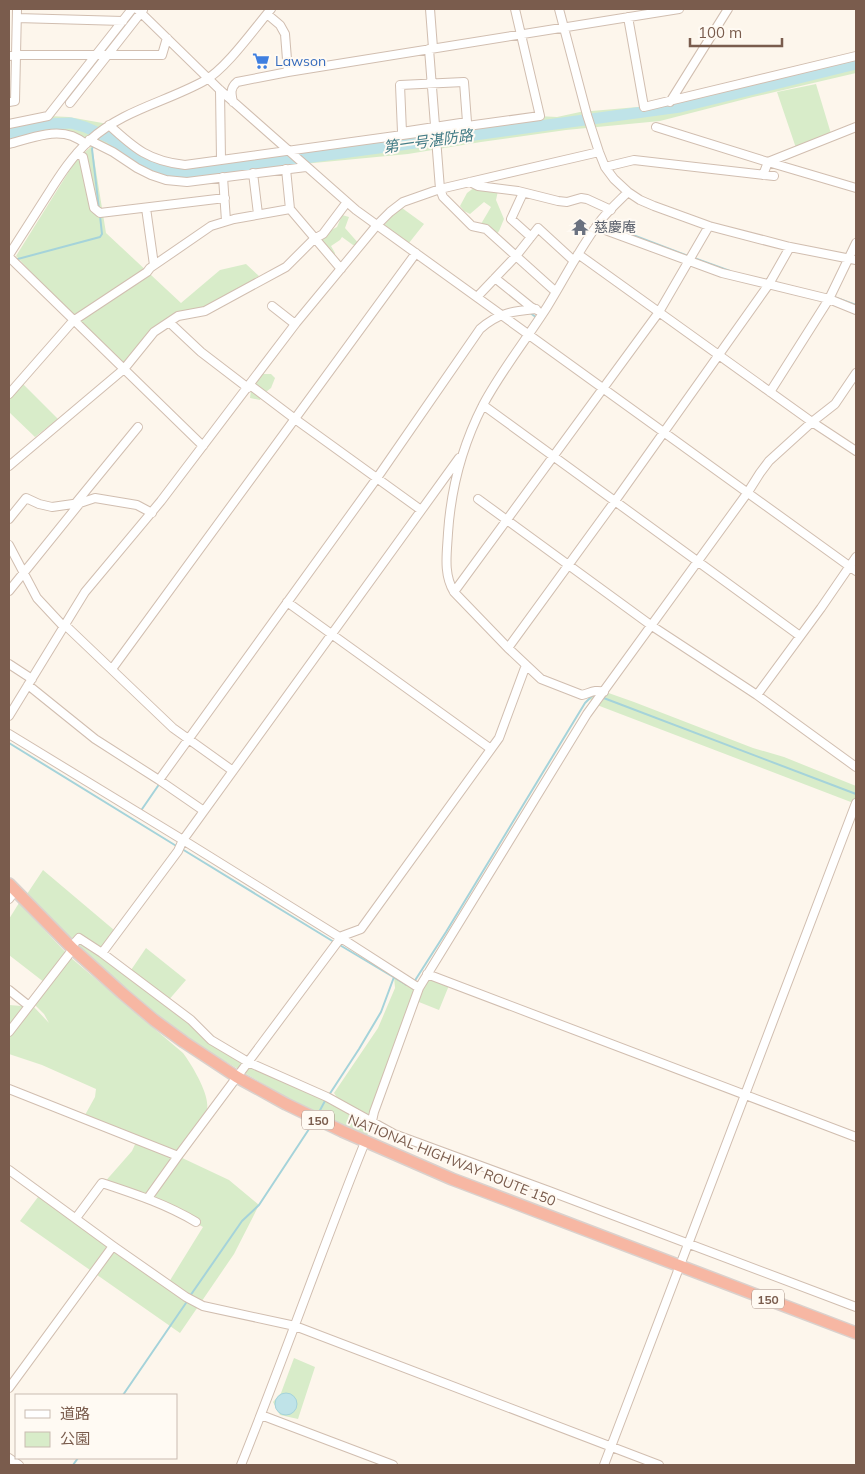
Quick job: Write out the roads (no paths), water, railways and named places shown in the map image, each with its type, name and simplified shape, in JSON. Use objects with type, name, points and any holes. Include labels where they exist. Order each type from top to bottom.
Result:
[{"type":"highway","name":"NATIONAL HIGHWAY ROUTE 150","points":[[11,891],[154,1020],[237,1077],[320,1122],[452,1179],[856,1333]]},
{"type":"street","points":[[9,102],[15,100],[13,55],[17,9]]},
{"type":"street","points":[[9,124],[48,116],[132,9]]},
{"type":"street","points":[[430,9],[434,131],[440,189],[443,197],[472,226],[486,229],[556,292]]},
{"type":"street","points":[[108,126],[129,143],[159,160],[185,165],[540,116],[516,9]]},
{"type":"street","points":[[559,9],[590,126],[605,167],[614,179],[628,192],[647,203],[709,226],[790,247],[853,259]]},
{"type":"street","points":[[233,102],[231,91],[237,82],[431,48],[679,9]]},
{"type":"street","points":[[670,102],[728,9]]},
{"type":"street","points":[[70,102],[141,10],[220,90],[347,202],[853,569]]},
{"type":"street","points":[[203,446],[73,321],[9,256],[62,172],[88,142],[108,126],[138,109],[208,78],[231,57],[269,11],[285,34],[288,72]]},
{"type":"street","points":[[628,16],[644,107],[856,56]]},
{"type":"street","points":[[16,18],[123,21]]},
{"type":"street","points":[[13,55],[162,55],[167,38]]},
{"type":"street","points":[[464,82],[467,122],[434,131],[402,132],[400,85],[431,83],[464,82]]},
{"type":"street","points":[[220,90],[221,160]]},
{"type":"street","points":[[656,127],[856,188]]},
{"type":"street","points":[[763,175],[768,162],[856,127]]},
{"type":"street","points":[[9,144],[43,136],[61,134],[73,136],[113,152],[151,175],[166,180],[186,182],[304,166]]},
{"type":"street","points":[[9,716],[85,592],[152,513],[295,324],[377,225],[390,212],[403,202],[440,189],[600,152]]},
{"type":"street","points":[[78,153],[83,157],[94,208],[100,213],[225,198]]},
{"type":"street","points":[[605,167],[634,160],[774,176]]},
{"type":"street","points":[[286,169],[290,209],[341,269]]},
{"type":"street","points":[[253,173],[258,214]]},
{"type":"street","points":[[223,177],[226,221]]},
{"type":"street","points":[[470,182],[478,186],[567,202],[580,198],[587,199],[610,210]]},
{"type":"street","points":[[604,692],[593,690],[582,695],[542,679],[508,648],[454,592],[449,584],[447,547],[450,510],[460,460],[483,405],[529,334],[539,312],[556,292],[576,258],[610,210],[628,192]]},
{"type":"street","points":[[523,193],[511,220],[531,237]]},
{"type":"street","points":[[9,466],[124,369],[154,332],[178,316],[205,311],[286,267],[314,238],[323,234],[347,202]]},
{"type":"street","points":[[146,208],[154,265]]},
{"type":"street","points":[[9,394],[73,321],[147,272],[154,265],[211,226],[258,214],[290,209]]},
{"type":"street","points":[[454,592],[658,312],[709,226]]},
{"type":"street","points":[[477,297],[516,256],[538,228],[576,258],[658,312],[812,422],[856,451]]},
{"type":"street","points":[[598,228],[690,258],[722,273],[769,283],[829,300],[856,310]]},
{"type":"street","points":[[770,392],[853,259],[856,243]]},
{"type":"street","points":[[508,648],[719,355],[769,283],[790,247]]},
{"type":"street","points":[[112,669],[416,253]]},
{"type":"street","points":[[495,278],[539,312]]},
{"type":"street","points":[[272,306],[295,324]]},
{"type":"street","points":[[159,780],[377,478],[480,329],[490,320],[502,315],[513,312],[539,312]]},
{"type":"street","points":[[169,322],[201,352],[421,510]]},
{"type":"street","points":[[372,1121],[414,984],[427,974],[583,721],[769,461],[838,401],[856,373]]},
{"type":"street","points":[[483,405],[800,636]]},
{"type":"street","points":[[9,591],[138,427]]},
{"type":"street","points":[[102,953],[178,851],[183,840],[204,810],[463,452]]},
{"type":"street","points":[[9,520],[26,498],[52,507],[77,504],[95,498],[137,505],[152,513]]},
{"type":"street","points":[[478,499],[652,626],[757,695],[856,767]]},
{"type":"street","points":[[9,545],[37,598],[173,728],[233,771]]},
{"type":"street","points":[[757,695],[800,636],[853,569],[856,557]]},
{"type":"street","points":[[287,602],[491,749]]},
{"type":"street","points":[[9,664],[95,739],[204,810]]},
{"type":"street","points":[[148,1198],[342,936],[361,929],[499,738],[526,664]]},
{"type":"street","points":[[9,734],[183,840],[339,942],[414,984]]},
{"type":"street","points":[[604,1465],[856,803]]},
{"type":"street","points":[[9,1032],[79,938],[191,1020],[211,1040],[248,1062],[320,1094],[394,1134],[856,1307]]},
{"type":"street","points":[[427,974],[856,1137]]},
{"type":"street","points":[[9,990],[29,1006]]},
{"type":"street","points":[[9,1089],[178,1156]]},
{"type":"street","points":[[241,1465],[295,1326],[329,1231],[365,1142]]},
{"type":"street","points":[[9,1170],[113,1246],[186,1297],[203,1306],[295,1326],[659,1465]]},
{"type":"street","points":[[76,1218],[102,1183],[148,1198],[196,1222]]},
{"type":"street","points":[[9,1388],[113,1246]]},
{"type":"street","points":[[261,1415],[393,1465]]},
{"type":"street","points":[[9,1458],[19,1465]]},
{"type":"water","points":[[286,1393],[296,1400],[297,1404],[290,1414],[286,1415],[276,1408],[275,1404],[282,1394]]},
{"type":"waterway","points":[[104,52],[137,11]]},
{"type":"waterway","points":[[85,75],[99,57]]},
{"type":"waterway","name":"第一号湛防路","points":[[9,134],[45,124],[71,123],[110,138],[142,161],[166,172],[195,173],[680,107],[856,64]]},
{"type":"waterway","name":"第一号湛防路","points":[[45,124],[49,119]]},
{"type":"waterway","points":[[94,144],[92,149],[99,209]]},
{"type":"waterway","points":[[14,260],[100,237],[102,234],[100,216]]},
{"type":"waterway","points":[[601,227],[604,224],[688,256]]},
{"type":"waterway","points":[[694,258],[730,271]]},
{"type":"waterway","points":[[834,297],[856,305]]},
{"type":"waterway","points":[[529,312],[537,318]]},
{"type":"waterway","points":[[414,982],[585,703],[592,696],[597,696]]},
{"type":"waterway","points":[[601,697],[856,794]]},
{"type":"waterway","points":[[9,743],[178,847]]},
{"type":"waterway","points":[[140,812],[160,783]]},
{"type":"waterway","points":[[182,849],[334,942]]},
{"type":"waterway","points":[[338,944],[407,985]]},
{"type":"waterway","points":[[329,1095],[381,1012],[394,977]]},
{"type":"waterway","points":[[318,1114],[326,1099]]},
{"type":"waterway","points":[[190,1296],[242,1221],[259,1205],[313,1123]]},
{"type":"waterway","points":[[124,1394],[188,1300]]},
{"type":"waterway","points":[[73,1465],[77,1459]]},
{"type":"place","name":"Lawson","points":[[261,61]]},
{"type":"place","name":"慈慶庵","points":[[580,227]]}]
